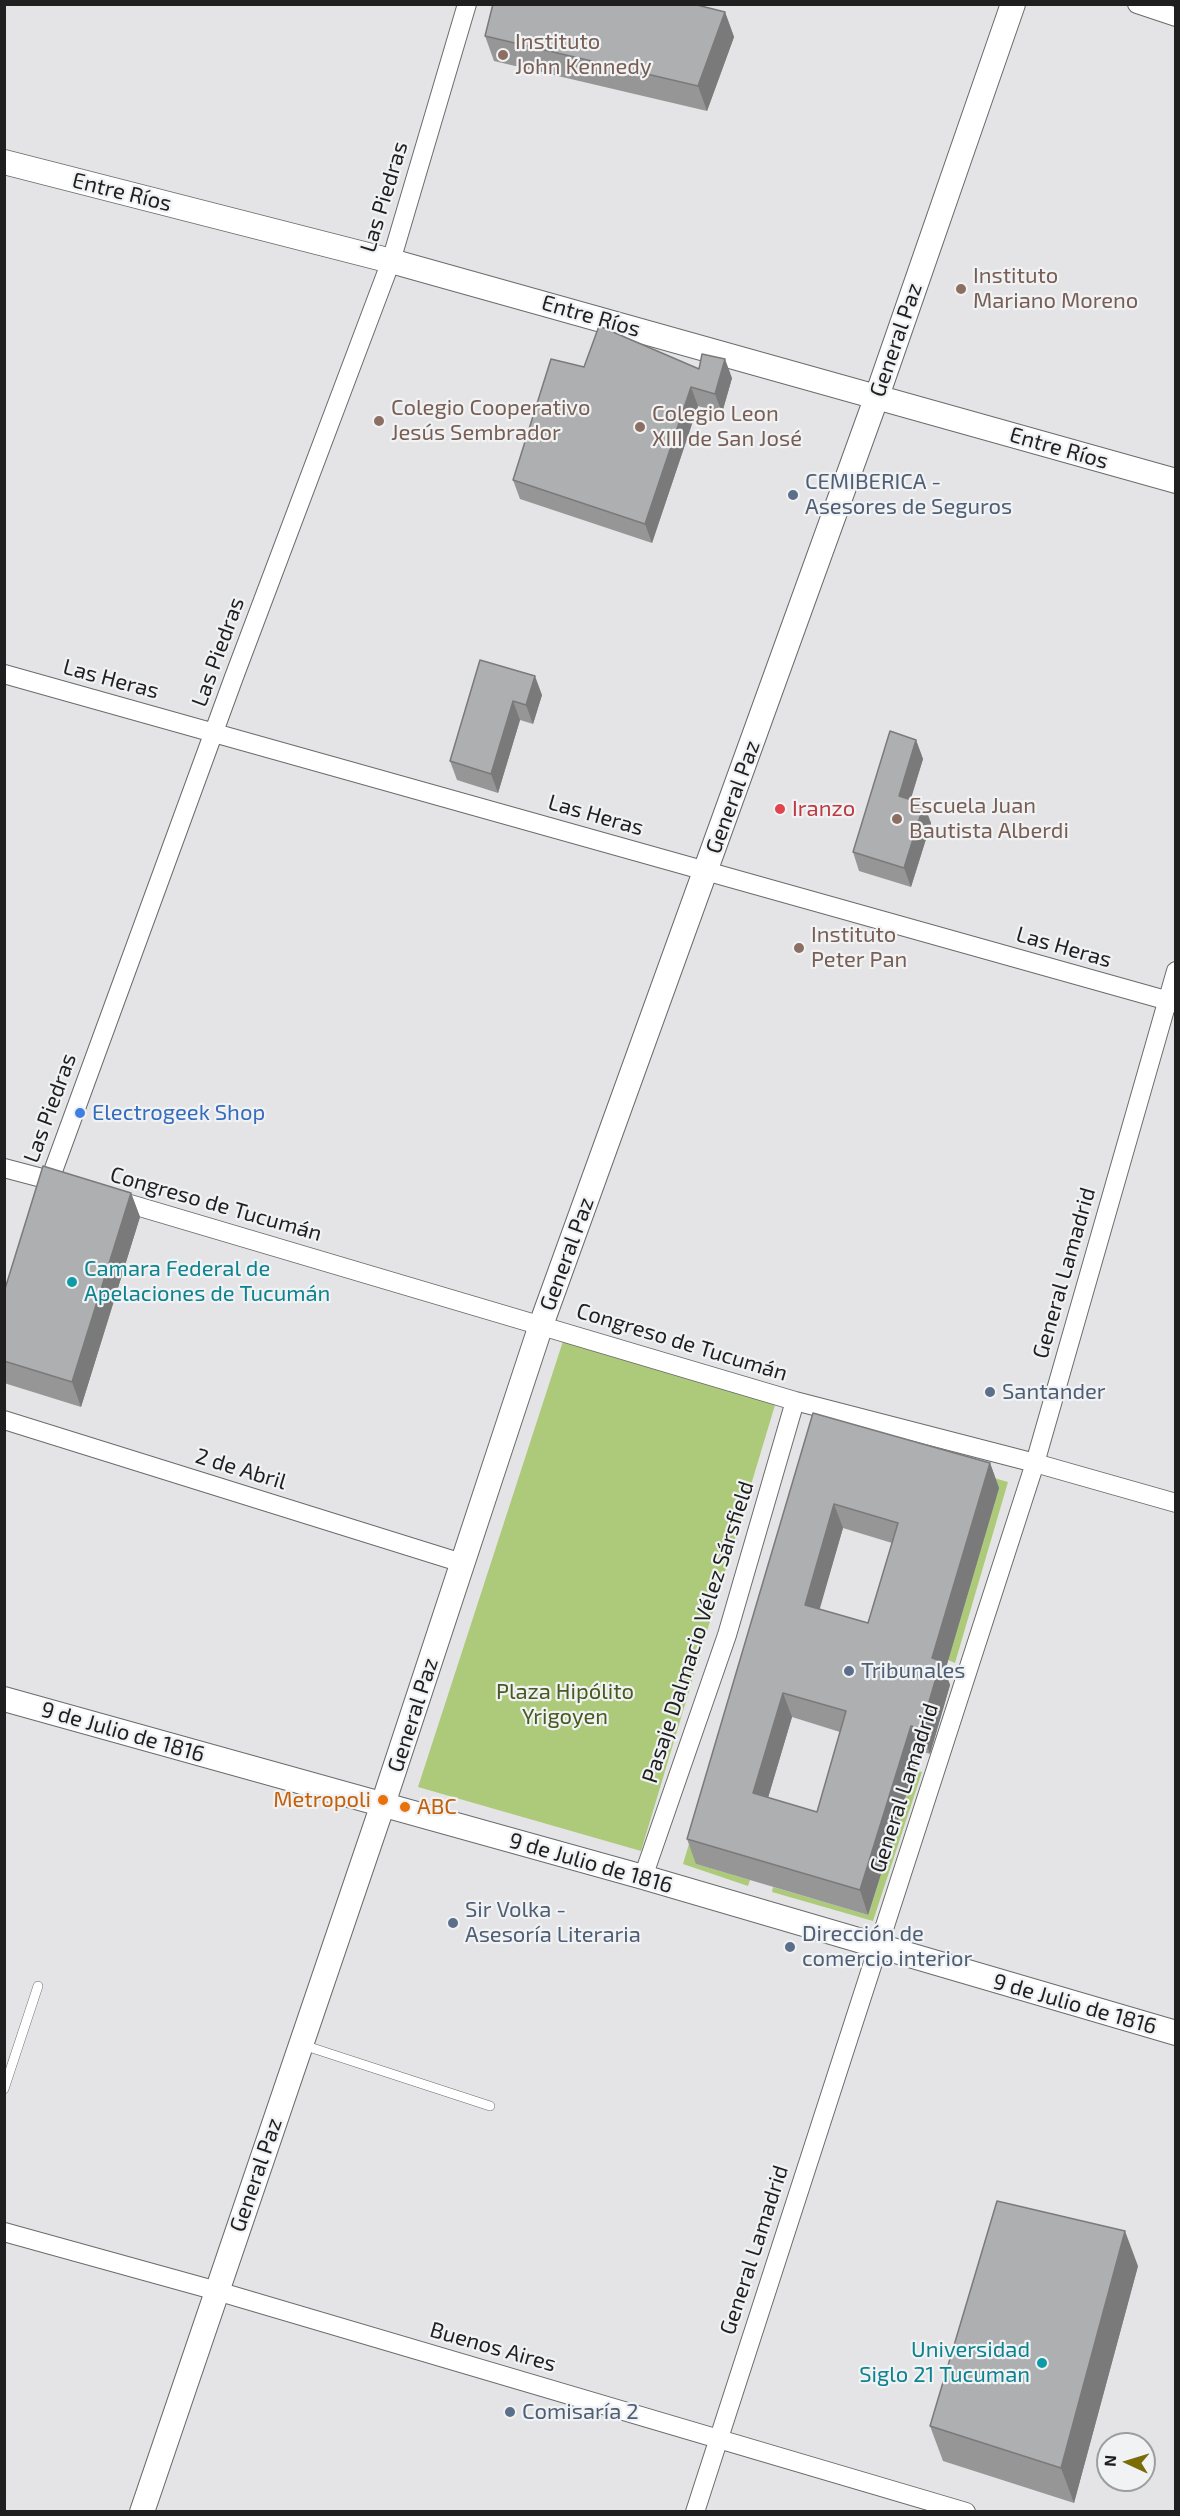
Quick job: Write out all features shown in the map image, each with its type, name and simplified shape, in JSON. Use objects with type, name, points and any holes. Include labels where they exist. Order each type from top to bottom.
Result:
[{"type":"street","name":"Las Piedras","points":[[38,1213],[214,732],[391,261],[467,4]]},
{"type":"street","name":"General Paz","points":[[142,2511],[383,1804],[541,1325],[877,396],[1013,4]]},
{"type":"street","points":[[1137,4],[1176,17]]},
{"type":"street","name":"Entre Ríos","points":[[4,162],[391,261],[1176,481]]},
{"type":"street","name":"Las Heras","points":[[4,674],[1171,1001]]},
{"type":"street","name":"General Lamadrid","points":[[695,2511],[1035,1463],[1171,1001],[1176,971]]},
{"type":"street","points":[[4,1168],[73,1186]]},
{"type":"street","name":"Congreso de Tucumán","points":[[96,1193],[795,1401],[1035,1463],[1176,1503]]},
{"type":"street","name":"Pasaje Dalmacio Vélez Sársfield","points":[[643,1877],[727,1635],[795,1401]]},
{"type":"street","name":"2 de Abril","points":[[4,1420],[462,1563]]},
{"type":"street","name":"9 de Julio de 1816","points":[[4,1699],[643,1877],[1176,2033]]},
{"type":"street","name":"Buenos Aires","points":[[4,2232],[217,2290],[966,2511]]},
{"type":"lane","points":[[4,2089],[38,1986]]},
{"type":"lane","points":[[301,2044],[490,2106]]},
{"type":"green space","name":"Plaza Hipólito Yrigoyen","points":[[565,1335],[775,1405],[641,1851],[418,1787]]},
{"type":"green space","points":[[886,1447],[1008,1482],[955,1663],[948,1660]]},
{"type":"green space","points":[[735,1690],[696,1864],[750,1880],[748,1886],[683,1864]]},
{"type":"green space","points":[[914,1770],[922,1772],[873,1921],[772,1892],[773,1887],[868,1915]]},
{"type":"building","points":[[493,4],[693,4],[725,12],[698,86],[485,36]]},
{"type":"building","points":[[599,326],[699,369],[702,354],[725,359],[715,394],[691,387],[645,524],[513,480],[551,359],[584,367]]},
{"type":"building","points":[[480,660],[535,676],[526,705],[513,701],[491,774],[450,761]]},
{"type":"building","name":"Escuela Juan Bautista Alberdi","points":[[890,731],[916,740],[899,796],[924,804],[904,868],[853,852]]},
{"type":"building","name":"Camara Federal de Apelaciones de Tucumán","points":[[43,1166],[131,1193],[72,1382],[4,1361],[4,1292]]},
{"type":"building","name":"Tribunales","points":[[813,1413],[990,1463],[932,1658],[941,1661],[921,1729],[911,1726],[860,1890],[687,1839]],"holes":[[[834,1504],[898,1523],[868,1623],[805,1605]],[[783,1693],[846,1711],[817,1812],[753,1793]]]},
{"type":"building","name":"Universidad Siglo 21 Tucuman","points":[[997,2201],[1125,2231],[1061,2468],[930,2426]]},
{"type":"place","name":"Instituto John Kennedy","points":[[503,55]]},
{"type":"place","name":"Instituto Mariano Moreno","points":[[961,289]]},
{"type":"place","name":"Colegio Cooperativo Jesús Sembrador","points":[[379,421]]},
{"type":"place","name":"Colegio Leon XIII de San José","points":[[640,427]]},
{"type":"place","name":"CEMIBERICA - Asesores de Seguros","points":[[793,495]]},
{"type":"place","name":"Iranzo","points":[[780,809]]},
{"type":"place","name":"Escuela Juan Bautista Alberdi","points":[[897,819]]},
{"type":"place","name":"Instituto Peter Pan","points":[[799,948]]},
{"type":"place","name":"Electrogeek Shop","points":[[80,1113]]},
{"type":"place","name":"Camara Federal de Apelaciones de Tucumán","points":[[72,1282]]},
{"type":"place","name":"Santander","points":[[990,1392]]},
{"type":"place","name":"Tribunales","points":[[849,1671]]},
{"type":"place","name":"Metropoli","points":[[383,1800]]},
{"type":"place","name":"ABC","points":[[405,1807]]},
{"type":"place","name":"Sir Volka - Asesoría Literaria","points":[[453,1923]]},
{"type":"place","name":"Dirección de comercio interior","points":[[790,1947]]},
{"type":"place","name":"Universidad Siglo 21 Tucuman","points":[[1042,2363]]},
{"type":"place","name":"Comisaría 2","points":[[510,2412]]}]
